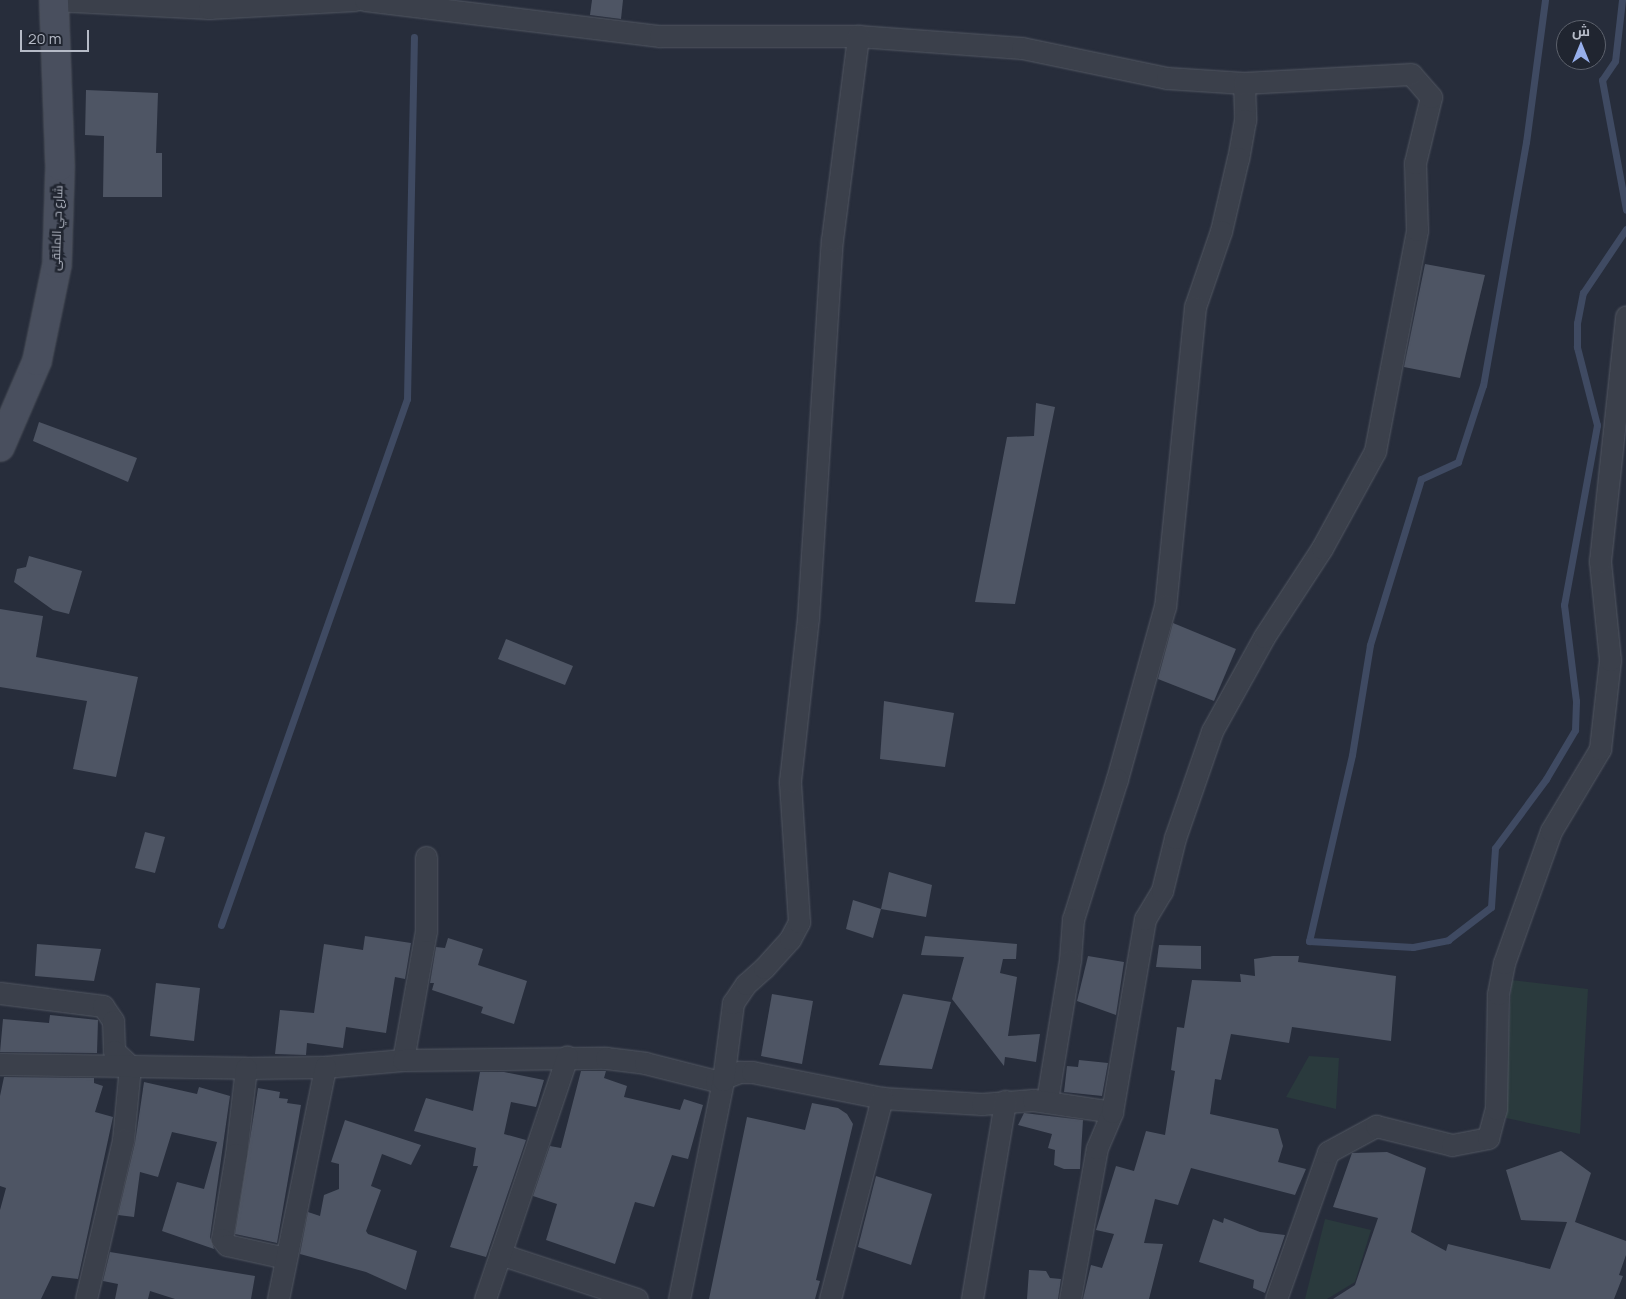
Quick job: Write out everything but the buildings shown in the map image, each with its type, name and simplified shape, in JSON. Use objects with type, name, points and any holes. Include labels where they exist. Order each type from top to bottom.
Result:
[{"type":"street","points":[[54,0],[209,8],[355,0]]},
{"type":"street","name":"شارع حي الملتقى","points":[[0,447],[37,361],[57,264],[60,166],[54,0]]},
{"type":"street","points":[[365,0],[660,36],[858,36],[1022,48],[1167,78],[1244,83],[1411,74],[1430,97],[1415,162],[1416,230],[1376,451],[1289,603],[1264,637],[1212,731],[1175,838],[1162,890],[1145,919],[1112,1112],[1097,1148],[1070,1299]]},
{"type":"street","points":[[679,1299],[723,1080],[733,1003],[746,984],[764,968],[790,938],[799,922],[790,781],[808,618],[832,240],[858,36]]},
{"type":"street","points":[[1047,1101],[1070,960],[1073,919],[1117,779],[1165,606],[1195,306],[1221,231],[1238,158],[1245,120],[1244,83]]},
{"type":"street","points":[[1276,1299],[1328,1152],[1376,1126],[1452,1144],[1488,1138],[1496,1109],[1498,994],[1504,963],[1551,831],[1600,749],[1610,660],[1600,561],[1626,316]]},
{"type":"street","points":[[402,1060],[426,931],[426,856]]},
{"type":"street","points":[[0,993],[103,1006],[113,1020],[114,1051],[130,1066]]},
{"type":"street","points":[[0,1064],[246,1068],[325,1067],[402,1060],[567,1057],[645,1063],[723,1080],[740,1072],[752,1072],[882,1098],[982,1104],[1005,1101],[1047,1101],[1112,1112]]},
{"type":"street","points":[[485,1299],[567,1057]]},
{"type":"street","points":[[86,1299],[123,1140],[130,1066]]},
{"type":"street","points":[[278,1299],[325,1067]]},
{"type":"street","points":[[246,1068],[234,1172],[222,1239],[227,1245],[286,1258]]},
{"type":"street","points":[[830,1299],[882,1098]]},
{"type":"street","points":[[972,1299],[1005,1101]]},
{"type":"street","points":[[500,1254],[637,1299]]},
{"type":"shaded area","points":[[1511,980],[1588,989],[1580,1134],[1506,1118]]},
{"type":"shaded area","points":[[1309,1056],[1339,1058],[1336,1109],[1286,1097]]},
{"type":"shaded area","points":[[1325,1219],[1371,1230],[1355,1282],[1327,1299],[1305,1299]]},
{"type":"waterway","points":[[1545,0],[1526,142],[1483,385],[1458,462],[1421,479],[1370,645],[1352,755],[1309,941],[1413,947],[1448,940],[1491,907],[1495,848],[1546,779],[1575,730],[1576,701],[1564,605],[1597,425],[1577,347],[1577,323],[1583,293],[1626,229]]},
{"type":"waterway","points":[[1622,0],[1615,61],[1602,80],[1626,210]]},
{"type":"waterway","points":[[221,925],[407,399],[414,37]]}]
